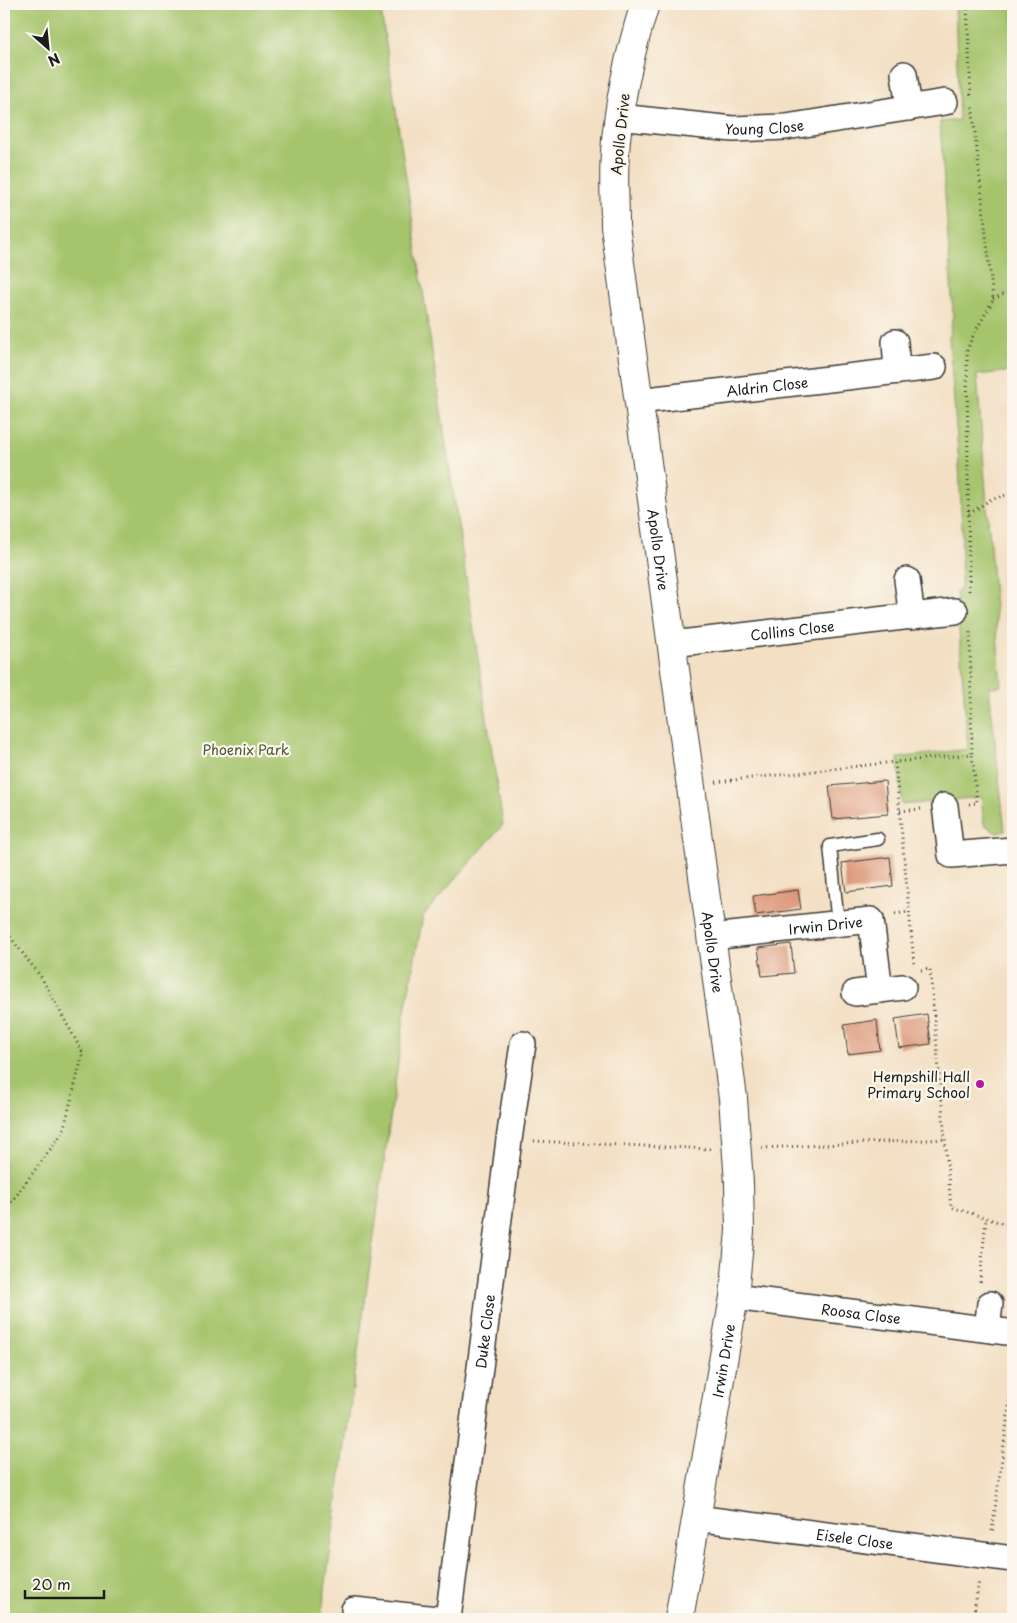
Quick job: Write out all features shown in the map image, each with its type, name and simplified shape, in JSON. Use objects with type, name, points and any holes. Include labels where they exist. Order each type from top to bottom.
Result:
[{"type":"street","name":"Apollo Drive","points":[[645,4],[634,40],[619,117],[615,154],[615,226],[734,1098]]},
{"type":"street","points":[[904,74],[909,108]]},
{"type":"street","name":"Young Close","points":[[619,117],[733,129],[786,127],[945,102]]},
{"type":"street","points":[[895,342],[897,371]]},
{"type":"street","name":"Aldrin Close","points":[[638,401],[934,367]]},
{"type":"street","points":[[907,580],[912,617]]},
{"type":"street","name":"Collins Close","points":[[672,644],[912,617],[965,613]]},
{"type":"street","points":[[946,806],[951,855],[1013,850]]},
{"type":"street","name":"Irwin Drive","points":[[711,938],[871,920],[891,988],[855,993]]},
{"type":"street","name":"Duke Close","points":[[448,1619],[523,1044]]},
{"type":"street","name":"Irwin Drive","points":[[679,1619],[734,1297],[740,1231],[734,1098]]},
{"type":"street","name":"Roosa Close","points":[[734,1297],[997,1330],[990,1304]]},
{"type":"street","name":"Eisele Close","points":[[696,1518],[1013,1559]]},
{"type":"street","points":[[354,1610],[437,1619]]},
{"type":"lane","points":[[838,925],[830,846],[878,839]]},
{"type":"path","points":[[690,784],[972,754],[965,613],[969,515],[967,351],[972,337],[984,320],[993,299],[971,97],[967,4]]},
{"type":"path","points":[[993,299],[1013,290]]},
{"type":"path","points":[[969,515],[990,500],[1013,493]]},
{"type":"path","points":[[894,762],[914,970],[930,969],[951,1207],[1013,1228]]},
{"type":"path","points":[[4,929],[41,977],[83,1053],[63,1132],[4,1212]]},
{"type":"path","points":[[768,1148],[946,1139]]},
{"type":"path","points":[[509,1140],[696,1149]]},
{"type":"path","points":[[986,1218],[979,1288],[990,1304]]},
{"type":"path","points":[[973,1619],[984,1555],[992,1536],[1013,1378]]},
{"type":"green space","name":"Phoenix Park","points":[[4,4],[380,4],[503,825],[423,916],[405,1011],[321,1619],[4,1619]]},
{"type":"green space","points":[[955,4],[1013,4],[1013,371],[977,375],[1001,686],[989,687],[1005,831],[996,833],[984,824],[981,797],[902,805],[898,758],[968,749],[956,591],[961,589],[962,530],[949,339],[953,313],[940,122],[959,120]]},
{"type":"building","points":[[885,781],[888,814],[833,819],[829,786]]},
{"type":"building","points":[[890,857],[893,886],[846,892],[842,863]]},
{"type":"building","points":[[798,890],[801,909],[756,915],[753,896]]},
{"type":"building","points":[[791,944],[794,973],[762,976],[758,948]]},
{"type":"building","points":[[927,1014],[931,1044],[899,1048],[895,1019]]},
{"type":"building","points":[[877,1020],[880,1050],[848,1054],[844,1025]]},
{"type":"place","name":"Hempshill Hall Primary School","points":[[980,1084]]}]
